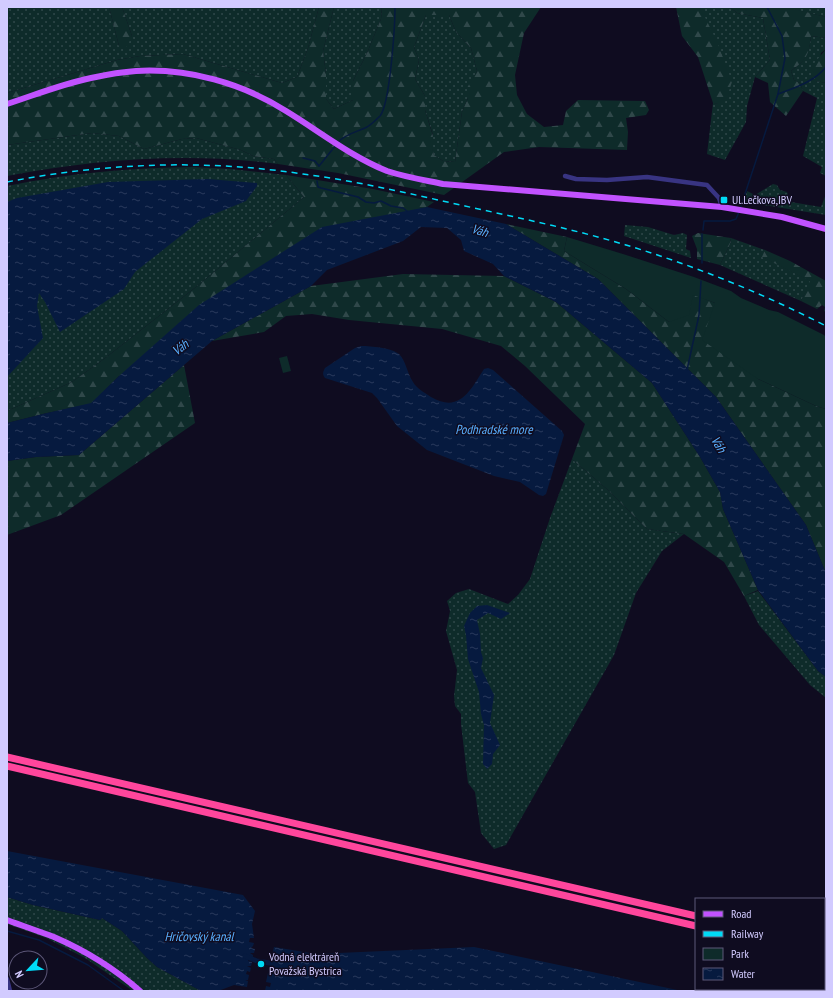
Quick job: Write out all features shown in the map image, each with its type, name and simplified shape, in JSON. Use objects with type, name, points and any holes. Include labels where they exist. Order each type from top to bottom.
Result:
[{"type":"highway","points":[[7,757],[695,916]]},
{"type":"highway","points":[[7,766],[695,926]]},
{"type":"main road","points":[[7,104],[53,88],[90,78],[135,71],[171,72],[205,77],[235,86],[265,99],[346,150],[388,171],[413,178],[443,184],[722,207],[763,213],[826,229]]},
{"type":"main road","points":[[7,920],[54,937],[91,956],[123,976],[140,991]]},
{"type":"street","points":[[565,176],[576,179],[607,180],[647,177],[707,186],[719,198],[722,207]]},
{"type":"street","points":[[7,979],[10,991]]},
{"type":"green space","points":[[7,7],[109,7],[119,46],[132,36],[122,7],[319,7],[308,48],[297,77],[282,83],[183,54],[140,56],[117,60],[7,93]]},
{"type":"green space","points":[[109,7],[122,7],[132,36],[126,48],[119,46]]},
{"type":"green space","points":[[319,7],[334,7],[323,51],[326,74],[326,99],[334,109],[353,100],[353,81],[367,53],[381,19],[382,7],[541,7],[524,33],[515,75],[517,95],[527,114],[544,127],[563,125],[566,111],[578,100],[645,101],[649,110],[646,115],[626,118],[628,132],[627,150],[539,147],[504,152],[444,195],[338,173],[278,164],[274,159],[253,156],[241,150],[196,138],[182,139],[144,149],[119,136],[92,133],[7,145],[7,93],[117,60],[140,56],[183,54],[282,83],[297,77],[308,48]],"holes":[[[426,15],[449,15],[456,32],[471,48],[477,71],[467,88],[468,98],[462,112],[455,162],[443,161],[434,155],[431,143],[433,136],[425,110],[425,96],[415,79],[419,60],[414,47]]]},
{"type":"green space","points":[[334,7],[382,7],[381,19],[367,53],[353,81],[353,100],[334,109],[326,99],[326,74],[323,51]]},
{"type":"green space","points":[[676,7],[700,7],[718,44],[732,82],[724,105],[713,103],[698,57],[682,36]]},
{"type":"green space","points":[[700,7],[730,7],[737,13],[763,18],[770,60],[755,77],[747,106],[746,122],[725,160],[707,154],[713,103],[724,104]]},
{"type":"green space","points":[[730,7],[786,7],[826,17],[826,38],[811,36],[808,52],[804,60],[791,71],[794,80],[800,83],[803,91],[786,116],[770,102],[768,83],[755,77],[770,60],[763,18],[737,13]]},
{"type":"green space","points":[[786,7],[826,7],[826,17],[787,8]]},
{"type":"green space","points":[[426,15],[449,15],[456,32],[471,48],[477,71],[468,88],[468,98],[462,112],[455,162],[443,161],[434,155],[430,143],[433,135],[425,110],[425,96],[415,79],[419,60],[414,47]]},
{"type":"green space","points":[[811,36],[826,38],[826,49],[821,53],[816,81],[826,83],[826,176],[820,173],[822,167],[803,156],[817,98],[803,91],[800,83],[794,80],[791,71],[806,56]]},
{"type":"green space","points":[[826,49],[826,83],[816,81],[811,67]]},
{"type":"green space","points":[[92,133],[119,136],[144,149],[182,139],[196,138],[241,150],[253,156],[274,159],[278,164],[210,158],[142,159],[74,165],[7,176],[7,145]]},
{"type":"green space","points":[[193,167],[286,175],[304,197],[196,287],[104,359],[72,382],[7,411],[7,186],[30,181],[100,172]]},
{"type":"green space","points":[[286,175],[373,189],[434,202],[119,376],[91,404],[7,423],[7,411],[72,382],[104,359],[196,287],[304,197]]},
{"type":"green space","points":[[773,184],[777,185],[780,190],[787,192],[791,202],[821,207],[826,194],[826,215],[744,202],[747,191],[755,195]]},
{"type":"green space","points":[[506,224],[567,237],[564,251],[626,289],[669,322],[693,294],[715,303],[758,379],[816,406],[826,409],[826,573],[806,525],[716,397],[598,279]]},
{"type":"green space","points":[[625,225],[648,227],[674,235],[683,233],[687,235],[686,249],[690,251],[691,258],[624,236]]},
{"type":"green space","points":[[698,233],[731,238],[730,244],[720,265],[697,259],[697,249],[692,236]]},
{"type":"green space","points":[[567,237],[694,277],[731,291],[741,298],[769,310],[778,312],[824,335],[826,337],[826,409],[816,406],[758,379],[702,340],[715,303],[693,295],[689,315],[669,322],[626,289],[564,251]]},
{"type":"green space","points":[[731,238],[765,250],[763,257],[811,281],[801,301],[720,265],[730,244]]},
{"type":"green space","points":[[765,250],[790,261],[826,281],[826,312],[824,311],[825,307],[822,305],[817,309],[801,301],[810,281],[762,257]]},
{"type":"green space","points":[[403,274],[504,276],[556,302],[652,383],[700,457],[720,492],[723,509],[758,590],[744,596],[724,562],[684,534],[647,529],[608,490],[572,459],[585,424],[525,366],[501,346],[442,329],[349,320],[312,314],[286,316],[264,332],[212,341],[311,286]]},
{"type":"green space","points":[[287,356],[291,371],[283,373],[279,358]]},
{"type":"green space","points":[[184,365],[195,423],[61,515],[7,535],[7,461],[36,457],[79,455]]},
{"type":"green space","points":[[572,459],[608,490],[647,529],[684,534],[662,551],[636,593],[614,655],[506,845],[494,849],[481,833],[475,792],[468,783],[461,714],[455,706],[454,696],[457,670],[446,631],[450,611],[447,601],[456,593],[469,589],[508,604],[518,595],[530,579],[550,518]]},
{"type":"green space","points":[[758,591],[818,671],[826,677],[826,698],[810,685],[759,625],[744,596]]},
{"type":"green space","points":[[7,897],[33,905],[100,920],[102,918],[122,931],[157,967],[201,991],[133,991],[85,958],[46,938],[7,924]]},
{"type":"water","points":[[208,179],[257,183],[257,186],[246,201],[202,219],[135,272],[124,289],[60,332],[39,293],[37,306],[43,338],[7,377],[7,202],[17,198],[108,182]]},
{"type":"water","name":"Váh","points":[[427,207],[506,224],[598,279],[716,397],[806,525],[826,573],[826,677],[818,671],[758,590],[723,509],[720,492],[700,457],[652,383],[556,302],[504,276],[493,264],[464,251],[461,240],[447,228],[421,227],[403,241],[327,270],[311,286],[212,341],[79,455],[36,457],[7,461],[7,423],[91,403],[199,305],[322,227]]},
{"type":"water","name":"Podhradské more","points":[[361,346],[376,347],[396,352],[403,360],[417,387],[431,397],[450,403],[464,397],[484,369],[488,368],[493,370],[562,431],[564,435],[546,494],[543,496],[539,495],[520,482],[494,476],[427,450],[397,426],[372,393],[325,378],[323,373],[325,368],[355,348]]},
{"type":"water","points":[[487,605],[510,613],[501,619],[488,613],[477,620],[483,658],[481,668],[494,695],[490,723],[500,745],[493,754],[492,764],[487,769],[483,764],[484,725],[481,714],[479,692],[468,659],[464,626],[470,613],[477,606]]},
{"type":"water","name":"Hričovský kanál","points":[[7,851],[243,895],[255,911],[252,924],[254,938],[250,938],[249,942],[254,943],[251,948],[255,949],[254,953],[250,953],[253,955],[253,959],[250,958],[248,961],[252,962],[251,966],[247,966],[251,968],[250,972],[247,971],[246,974],[249,975],[248,980],[245,980],[248,981],[247,987],[234,985],[218,991],[201,991],[157,967],[122,931],[102,918],[100,920],[33,905],[7,897]]},
{"type":"water","points":[[274,947],[316,954],[474,947],[682,991],[265,991],[266,986],[270,987],[271,983],[266,982],[268,973],[273,974],[273,969],[269,968],[271,960],[275,961],[276,956],[272,955]]},
{"type":"waterway","points":[[338,142],[348,135],[369,126],[380,116],[384,109],[391,64],[395,7]]},
{"type":"waterway","points":[[740,209],[778,94],[785,58],[782,36],[767,7]]},
{"type":"waterway","points":[[778,94],[810,81],[826,67]]},
{"type":"waterway","points":[[319,166],[336,145]]},
{"type":"waterway","points":[[303,158],[315,161],[319,166]]},
{"type":"waterway","points":[[317,181],[318,187],[358,197],[366,202],[374,203],[381,201],[391,206],[403,208],[407,211]]},
{"type":"waterway","points":[[703,230],[704,221],[730,221],[736,219],[739,212]]},
{"type":"waterway","points":[[702,234],[702,263]]},
{"type":"waterway","points":[[687,370],[699,315],[701,281]]},
{"type":"waterway","points":[[7,931],[39,940],[88,965],[124,991]]},
{"type":"waterway","name":"Hričovský kanál","points":[[245,956],[257,961],[276,964]]},
{"type":"railway","points":[[7,182],[80,171],[154,165],[229,166],[266,169],[344,180],[546,224],[626,245],[703,271],[753,291],[826,326]]},
{"type":"place","name":"Ul.Lečkova,IBV","points":[[724,200]]},
{"type":"place","name":"Vodná elektráreň Považská Bystrica","points":[[261,964]]}]
